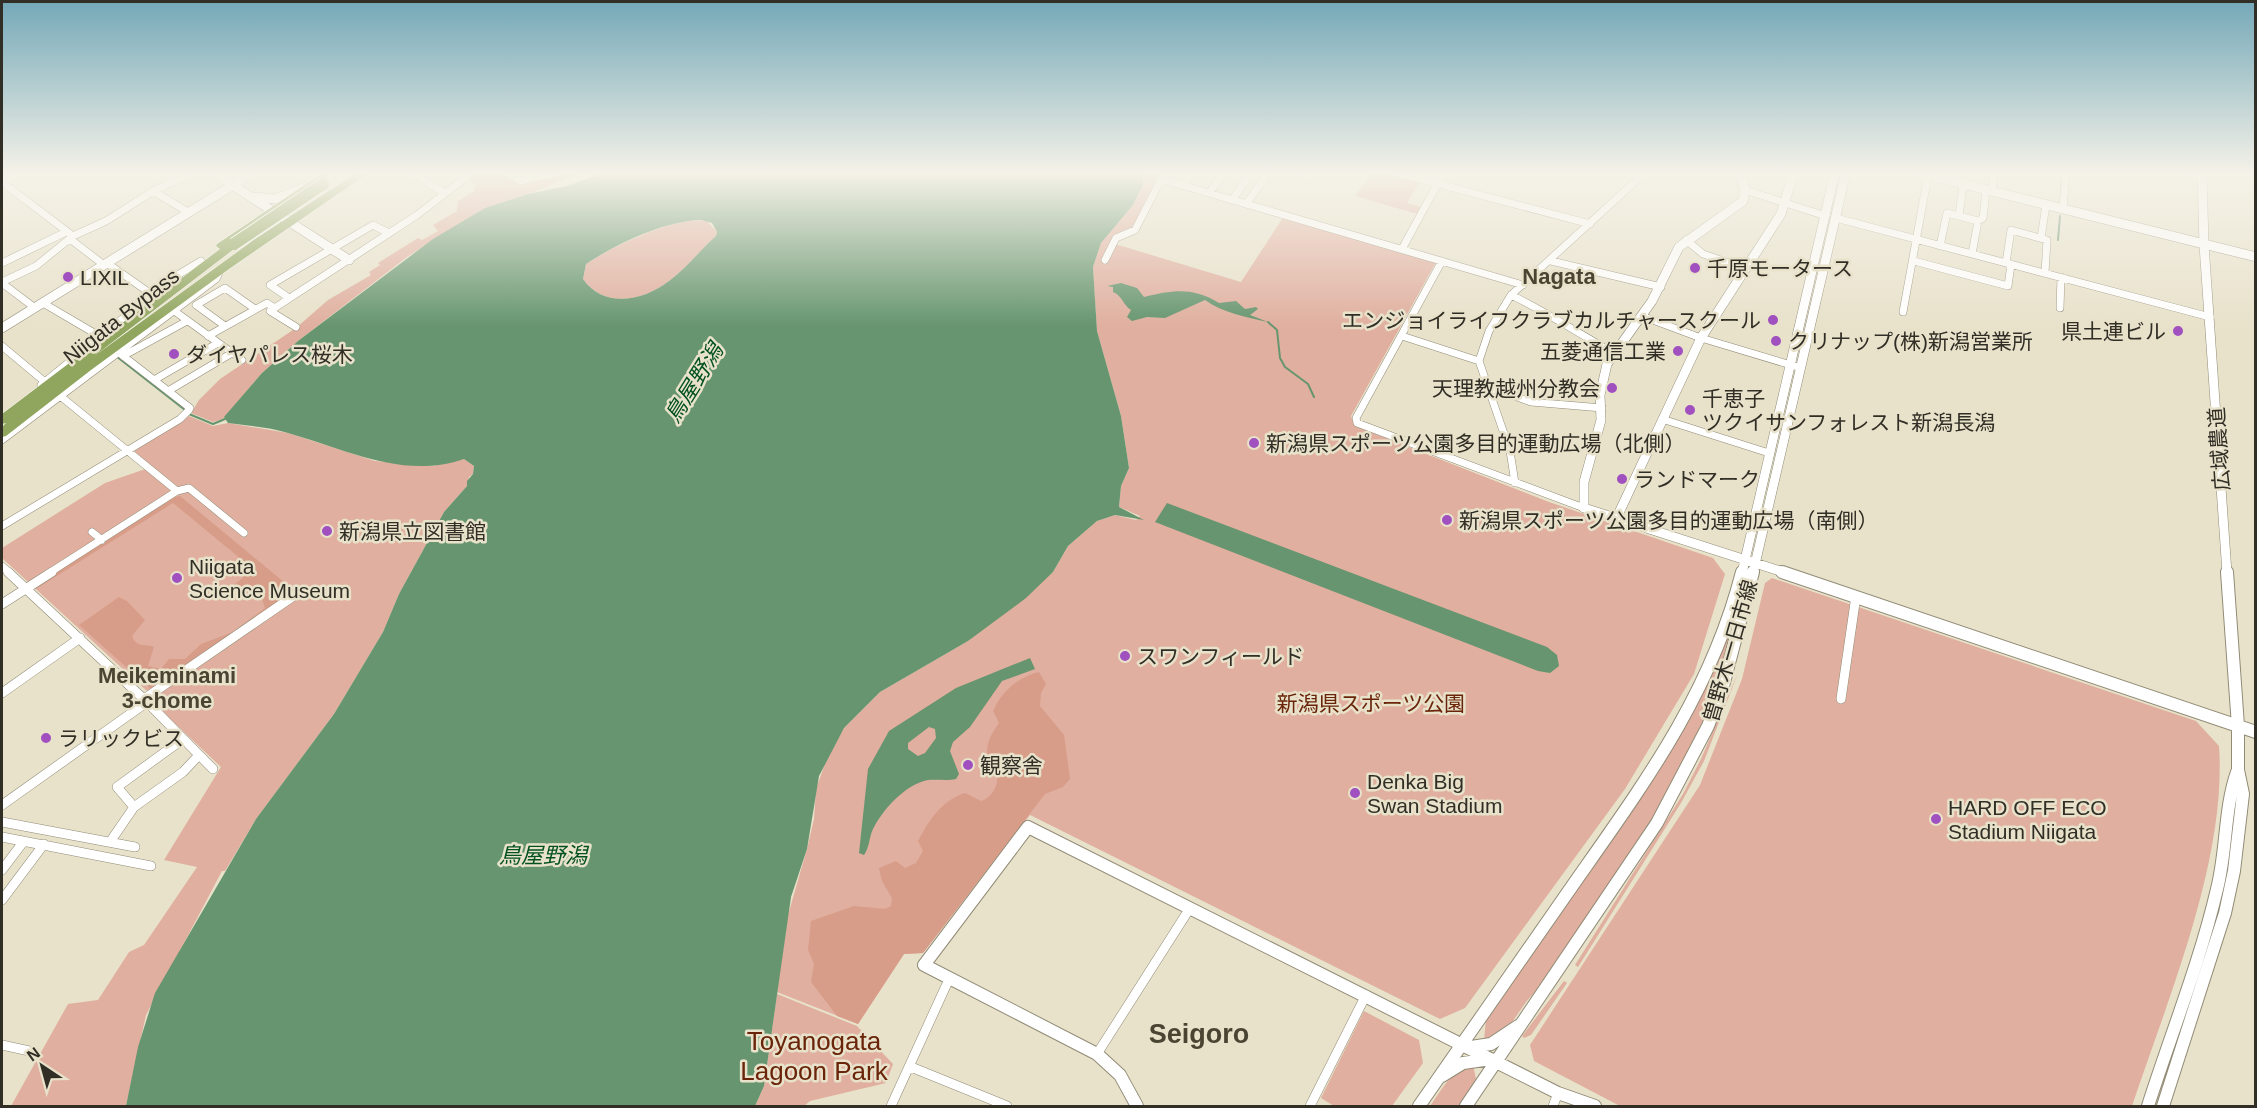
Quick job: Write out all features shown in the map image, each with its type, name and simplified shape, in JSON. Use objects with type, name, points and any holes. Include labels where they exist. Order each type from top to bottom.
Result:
[{"type":"highway","points":[[234,244],[256,224]]},
{"type":"highway","points":[[116,333],[201,261],[234,244],[262,224]]},
{"type":"highway","name":"Niigata Bypass","points":[[2,420],[234,244],[266,224]]},
{"type":"highway","points":[[89,366],[219,273],[282,224]]},
{"type":"highway","name":"Niigata Bypass","points":[[2,433],[89,366],[234,244]]},
{"type":"street","points":[[55,224],[105,264],[153,296]]},
{"type":"street","points":[[2,283],[36,266],[71,237],[100,224]]},
{"type":"street","points":[[2,328],[169,224]]},
{"type":"street","points":[[293,224],[349,260]]},
{"type":"street","points":[[296,327],[270,311],[402,224]]},
{"type":"street","points":[[1105,260],[1116,238],[1136,230],[1139,224]]},
{"type":"street","points":[[1314,224],[1523,285]]},
{"type":"street","points":[[1402,249],[1416,224]]},
{"type":"street","points":[[1515,483],[1510,451],[1479,361],[1489,331],[1511,295],[1590,224]]},
{"type":"street","points":[[1442,261],[1356,418],[1358,423],[1584,508],[1586,470],[1599,430],[1603,375],[1614,353],[1661,287],[1679,247],[1712,224]]},
{"type":"street","points":[[1617,517],[1701,338],[1773,224]]},
{"type":"street","name":"曽野木一日市線","points":[[1466,1107],[1673,796],[1693,760],[1723,686],[1750,560],[1829,224]]},
{"type":"street","points":[[1856,224],[2210,317]]},
{"type":"street","points":[[1904,312],[1920,224]]},
{"type":"street","points":[[1940,246],[1945,224]]},
{"type":"street","points":[[1972,254],[1978,224]]},
{"type":"street","points":[[2041,238],[2043,224]]},
{"type":"street","points":[[2121,224],[2256,259]]},
{"type":"street","name":"広域農道","points":[[2203,224],[2238,726],[2238,770]]},
{"type":"street","points":[[289,298],[270,285],[373,225],[389,233]]},
{"type":"street","points":[[263,239],[283,230],[302,230]]},
{"type":"street","points":[[1914,261],[2008,286],[2011,230],[2047,240],[2044,273]]},
{"type":"street","points":[[2,263],[66,232]]},
{"type":"street","points":[[1686,240],[1703,254],[1744,268]]},
{"type":"street","points":[[2,415],[185,269],[201,261]]},
{"type":"street","points":[[1551,261],[1661,287]]},
{"type":"street","points":[[2,440],[60,395],[120,354],[173,310],[216,279],[219,273]]},
{"type":"street","points":[[2060,308],[2061,277]]},
{"type":"street","points":[[2,283],[100,337]]},
{"type":"street","points":[[225,326],[196,305],[225,288],[255,309]]},
{"type":"street","points":[[1511,295],[1552,315],[1575,332],[1614,353]]},
{"type":"street","points":[[208,336],[267,303],[273,307]]},
{"type":"street","points":[[173,310],[242,360]]},
{"type":"street","points":[[1642,316],[1701,338],[1797,367]]},
{"type":"street","points":[[120,354],[187,321]]},
{"type":"street","points":[[1405,337],[1479,361]]},
{"type":"street","points":[[154,380],[218,343]]},
{"type":"street","points":[[2,346],[45,382]]},
{"type":"street","points":[[168,391],[232,353]]},
{"type":"street","points":[[2,526],[126,451],[188,410],[168,391],[120,354]]},
{"type":"street","name":"曽野木一日市線","points":[[1419,1107],[1667,748],[1707,677],[1750,560],[1768,453],[1797,367]]},
{"type":"street","points":[[1487,386],[1531,402],[1602,408]]},
{"type":"street","points":[[60,395],[176,490]]},
{"type":"street","points":[[1662,419],[1768,453]]},
{"type":"street","points":[[2,601],[98,536],[176,490],[189,488],[244,533]]},
{"type":"street","name":"曽野木一日市線","points":[[1584,508],[1750,560]]},
{"type":"street","points":[[1750,560],[2256,732]]},
{"type":"street","points":[[3,571],[146,701],[213,769]]},
{"type":"street","points":[[2,805],[298,593]]},
{"type":"street","points":[[1841,699],[1856,596]]},
{"type":"street","points":[[2,693],[80,639]]},
{"type":"street","points":[[134,807],[117,787],[183,740]]},
{"type":"street","points":[[110,842],[134,807],[183,772],[199,755]]},
{"type":"street","points":[[2148,1107],[2213,908],[2224,854],[2231,789],[2238,770]]},
{"type":"street","points":[[2163,1107],[2227,903],[2243,794],[2238,770]]},
{"type":"street","points":[[2,822],[135,847]]},
{"type":"street","points":[[1137,1107],[1120,1075],[1097,1054],[924,965],[1028,827],[1470,1047],[1491,1045],[1524,1021]]},
{"type":"street","points":[[2,837],[151,866]]},
{"type":"street","points":[[2,870],[24,841]]},
{"type":"street","points":[[2,900],[44,844]]},
{"type":"street","points":[[2,882],[13,885]]},
{"type":"street","points":[[1097,1054],[1190,908]]},
{"type":"street","points":[[891,1107],[950,977]]},
{"type":"street","points":[[1310,1107],[1366,995]]},
{"type":"street","points":[[1462,1043],[1497,1061],[1556,1100],[1574,1107]]},
{"type":"street","points":[[2,1045],[34,1052]]},
{"type":"street","points":[[1437,1080],[1463,1063],[1487,1059],[1497,1061]]},
{"type":"street","points":[[911,1067],[1007,1107]]},
{"type":"street","points":[[1556,1100],[1595,1107]]},
{"type":"green space","points":[[460,224],[407,257],[298,341],[262,373],[223,419],[213,422],[191,413],[199,400],[220,379],[296,328],[328,300],[371,275],[369,272],[380,265],[378,263],[418,238],[422,240],[438,231],[433,225]]},
{"type":"green space","points":[[676,224],[709,224],[717,232],[716,236],[676,276],[648,293],[624,299],[613,298],[592,289],[583,279],[586,264],[628,241]]},
{"type":"green space","name":"新潟県スポーツ公園","points":[[1117,224],[1137,224],[1135,227],[1116,236],[1115,244],[1241,282],[1279,224],[1309,224],[1436,262],[1351,416],[1355,426],[1549,502],[1713,558],[1725,574],[1694,674],[1625,789],[1465,1008],[1440,1019],[1030,815],[923,953],[904,954],[858,1024],[777,992],[788,915],[814,819],[816,789],[827,758],[844,728],[880,692],[968,641],[1053,572],[1068,546],[1097,521],[1115,515],[1136,520],[1140,516],[1119,507],[1121,486],[1129,468],[1121,416],[1097,331],[1093,267],[1101,243]]},
{"type":"green space","points":[[189,416],[213,426],[228,423],[288,433],[375,461],[433,466],[464,459],[474,466],[473,474],[469,477],[467,486],[444,512],[399,594],[383,632],[334,714],[256,819],[225,871],[222,871],[146,1015],[126,1106],[11,1106],[68,1004],[98,1000],[129,952],[144,945],[197,867],[164,860],[221,767],[150,700],[149,693],[2,558],[2,548],[105,483],[151,467],[134,451]]},
{"type":"green space","points":[[1772,578],[2196,721],[2219,746],[2219,790],[2214,835],[2204,882],[2177,975],[2132,1106],[1620,1106],[1534,1061],[1530,1045],[1700,785],[1742,679],[1765,583]]},
{"type":"green space","points":[[1742,599],[1714,702],[1655,819],[1548,977],[1526,1002],[1506,1031],[1484,1041],[1486,1019],[1674,744]]},
{"type":"green space","points":[[1738,673],[1704,761],[1681,803],[1578,967],[1575,965],[1683,794],[1701,759]]},
{"type":"green space","points":[[1564,981],[1567,983],[1531,1035],[1524,1038],[1522,1036]]},
{"type":"green space","name":"Toyanogata Lagoon Park","points":[[777,994],[857,1026],[893,1064],[886,1083],[810,1101],[804,1106],[755,1106],[764,1086]]},
{"type":"green space","points":[[1364,1011],[1419,1040],[1423,1063],[1392,1106],[1334,1106],[1321,1098]]},
{"type":"green space","points":[[1473,1065],[1476,1079],[1459,1106],[1430,1106],[1453,1076],[1465,1067]]},
{"type":"shaded area","points":[[180,496],[296,592],[153,691],[79,625],[119,597],[127,601],[145,620],[132,636],[134,640],[136,643],[154,647],[148,666],[161,669],[169,659],[185,659],[201,644],[233,632],[265,608],[262,599],[233,586],[253,569],[173,503],[36,589],[32,586],[174,497]]},
{"type":"shaded area","points":[[1039,672],[1046,684],[1041,693],[1040,706],[1064,735],[1070,779],[1063,787],[1045,794],[923,953],[904,954],[858,1024],[837,1016],[811,982],[814,964],[808,950],[811,921],[854,906],[885,909],[891,906],[892,898],[882,881],[879,868],[896,861],[905,868],[916,863],[923,851],[918,841],[932,818],[949,801],[965,793],[981,801],[991,794],[997,783],[997,775],[988,760],[987,749],[990,737],[999,723],[993,711],[1001,697],[1012,686],[1024,677]]},
{"type":"water","name":"鳥屋野潟","points":[[459,224],[673,224],[641,235],[586,264],[583,279],[592,289],[602,295],[624,299],[648,293],[676,276],[716,236],[717,232],[712,224],[1117,224],[1101,243],[1093,267],[1097,331],[1121,416],[1129,468],[1121,486],[1119,507],[1144,520],[1115,515],[1097,521],[1068,546],[1053,572],[1026,598],[968,641],[880,692],[844,728],[819,776],[807,849],[791,897],[764,1086],[755,1106],[126,1106],[138,1047],[155,993],[256,819],[334,714],[383,632],[399,594],[444,512],[467,486],[467,481],[473,474],[474,466],[464,459],[441,465],[419,466],[374,460],[280,431],[228,423],[224,417],[262,373],[298,341],[433,239]]},
{"type":"water","points":[[1121,283],[1137,288],[1144,297],[1183,291],[1200,294],[1219,303],[1236,301],[1245,309],[1256,307],[1258,309],[1250,315],[1268,322],[1227,311],[1205,300],[1165,318],[1147,317],[1132,321],[1127,317],[1131,310],[1113,292],[1113,287],[1107,286]]},
{"type":"water","points":[[1167,503],[1547,647],[1557,655],[1559,666],[1550,673],[1538,671],[1155,522]]},
{"type":"water","points":[[1030,658],[1035,669],[1002,681],[970,727],[953,742],[950,751],[959,774],[956,779],[920,782],[896,798],[877,821],[864,855],[859,853],[868,769],[889,731],[956,688]],"holes":[[[929,727],[935,729],[936,738],[925,753],[918,756],[908,749],[908,743]]]},
{"type":"waterway","points":[[2058,240],[2059,224]]},
{"type":"waterway","points":[[1268,322],[1277,330],[1280,358],[1285,367],[1308,384],[1314,397]]},
{"type":"waterway","points":[[116,356],[185,410]]},
{"type":"waterway","points":[[189,414],[213,424],[225,419]]},
{"type":"place","name":"千原モータース","points":[[1695,268]]},
{"type":"place","name":"LIXIL","points":[[68,277]]},
{"type":"place","name":"エンジョイライフクラブカルチャースクール","points":[[1773,320]]},
{"type":"place","name":"県土連ビル","points":[[2178,331]]},
{"type":"place","name":"クリナップ(株)新潟営業所","points":[[1776,341]]},
{"type":"place","name":"五菱通信工業","points":[[1678,351]]},
{"type":"place","name":"ダイヤパレス桜木","points":[[174,354]]},
{"type":"place","name":"天理教越州分教会","points":[[1612,388]]},
{"type":"place","name":"千恵子 ツクイサンフォレスト新潟長潟","points":[[1690,410]]},
{"type":"place","name":"新潟県スポーツ公園多目的運動広場（北側）","points":[[1254,443]]},
{"type":"place","name":"ランドマーク","points":[[1622,479]]},
{"type":"place","name":"新潟県スポーツ公園多目的運動広場（南側）","points":[[1447,520]]},
{"type":"place","name":"新潟県立図書館","points":[[327,531]]},
{"type":"place","name":"Niigata Science Museum","points":[[177,578]]},
{"type":"place","name":"スワンフィールド","points":[[1125,656]]},
{"type":"place","name":"ラリックビス","points":[[46,738]]},
{"type":"place","name":"観察舎","points":[[968,765]]},
{"type":"place","name":"Denka Big Swan Stadium","points":[[1355,793]]},
{"type":"place","name":"HARD OFF ECO Stadium Niigata","points":[[1936,819]]},
{"type":"district","name":"Nagata","points":[[1559,276]]},
{"type":"district","name":"Meikeminami 3-chome","points":[[167,688]]},
{"type":"district","name":"Seigoro","points":[[1199,1034]]}]
